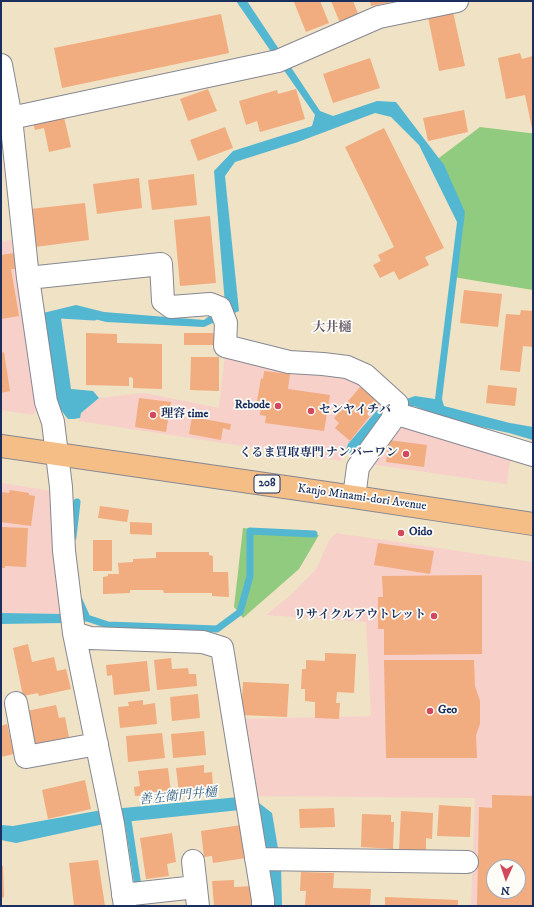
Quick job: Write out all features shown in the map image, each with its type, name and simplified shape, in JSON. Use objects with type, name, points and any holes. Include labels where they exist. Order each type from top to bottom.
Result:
[{"type":"highway","name":"Kanjo Minami-dori Avenue","points":[[1,446],[533,524]]},
{"type":"street","points":[[11,118],[285,58],[379,17],[457,1]]},
{"type":"street","points":[[1,65],[11,118],[28,278],[46,402],[53,422],[61,487],[64,551],[73,624],[111,816],[124,901],[145,893],[197,896],[193,861]]},
{"type":"street","points":[[28,278],[161,264],[163,301],[171,307],[210,304],[223,315],[225,346],[289,362],[347,367],[365,375],[392,405],[533,455]]},
{"type":"street","points":[[354,497],[358,467],[392,420],[392,405]]},
{"type":"street","points":[[73,624],[90,638],[203,642],[222,648],[247,805],[267,859],[263,906]]},
{"type":"street","points":[[16,703],[26,757],[97,744]]},
{"type":"street","points":[[267,859],[467,862]]},
{"type":"shaded area","points":[[16,239],[39,409],[32,415],[1,410],[1,242]]},
{"type":"shaded area","points":[[225,354],[344,372],[387,406],[348,444],[341,461],[79,421],[81,413],[99,398],[144,393],[219,408]]},
{"type":"shaded area","points":[[398,423],[511,452],[507,484],[370,464]]},
{"type":"shaded area","points":[[1,483],[53,491],[64,614],[1,613]]},
{"type":"shaded area","points":[[336,533],[533,562],[533,906],[471,906],[475,798],[250,796],[240,719],[371,716],[366,622],[266,615],[293,593],[317,568],[329,540]]},
{"type":"green space","points":[[480,127],[533,133],[533,290],[453,277],[460,217],[435,161]]},
{"type":"green space","points":[[243,528],[319,535],[299,569],[243,618],[234,607]]},
{"type":"water","points":[[236,1],[247,1],[320,111],[333,116],[377,101],[396,102],[444,165],[465,212],[442,399],[444,406],[510,423],[533,427],[533,440],[509,433],[445,419],[414,406],[386,415],[355,454],[345,453],[348,444],[378,409],[415,396],[435,399],[457,222],[419,145],[391,117],[375,113],[298,142],[235,162],[225,176],[239,311],[204,327],[106,322],[75,314],[61,318],[71,389],[93,391],[99,398],[81,413],[80,418],[74,419],[68,419],[53,400],[43,313],[76,305],[104,312],[204,320],[225,304],[214,171],[233,151],[312,126],[315,115]]},
{"type":"water","points":[[1,613],[64,614],[64,623],[1,624]]},
{"type":"water","points":[[250,796],[272,813],[281,866],[282,906],[271,906],[240,810],[104,824],[16,843],[1,840],[1,825],[13,826],[102,810]]},
{"type":"building","points":[[320,1],[329,23],[306,32],[294,2]]},
{"type":"building","points":[[331,1],[353,1],[359,16],[340,23]]},
{"type":"building","points":[[370,1],[392,1],[392,2],[371,6]]},
{"type":"building","points":[[453,12],[465,66],[439,71],[428,17]]},
{"type":"building","points":[[221,14],[229,53],[62,88],[54,48]]},
{"type":"building","points":[[520,53],[522,59],[533,56],[533,133],[525,95],[506,99],[498,58]]},
{"type":"building","points":[[370,58],[380,88],[333,103],[323,74]]},
{"type":"building","points":[[208,89],[217,111],[188,121],[180,99]]},
{"type":"building","points":[[296,89],[305,119],[260,132],[257,121],[246,125],[239,101],[277,90],[278,94]]},
{"type":"building","points":[[464,110],[468,132],[428,141],[423,118]]},
{"type":"building","points":[[64,117],[71,147],[49,152],[44,128],[35,130],[33,123]]},
{"type":"building","points":[[225,127],[233,148],[198,161],[190,140]]},
{"type":"building","points":[[384,128],[444,248],[425,257],[429,265],[399,280],[394,271],[380,278],[373,265],[381,261],[378,255],[394,247],[345,147]]},
{"type":"building","points":[[194,174],[197,205],[152,210],[148,180]]},
{"type":"building","points":[[139,178],[142,208],[97,214],[93,184]]},
{"type":"building","points":[[85,203],[89,240],[35,247],[30,209]]},
{"type":"building","points":[[210,216],[216,283],[180,286],[174,220]]},
{"type":"building","points":[[14,253],[17,269],[11,269],[19,316],[1,319],[1,255]]},
{"type":"building","points":[[464,290],[502,294],[498,327],[460,323]]},
{"type":"building","points":[[521,310],[533,311],[533,347],[523,346],[520,372],[500,370],[506,314],[520,315]]},
{"type":"building","points":[[86,333],[117,334],[117,343],[162,344],[162,389],[133,388],[133,378],[129,377],[129,386],[86,385]]},
{"type":"building","points":[[184,333],[216,333],[216,345],[184,345]]},
{"type":"building","points":[[4,352],[10,391],[1,393],[1,353]]},
{"type":"building","points":[[191,357],[219,357],[219,391],[190,390]]},
{"type":"building","points":[[264,371],[290,374],[288,389],[330,395],[324,431],[265,423],[266,416],[260,415],[261,402],[257,401],[261,378],[263,379]]},
{"type":"building","points":[[488,385],[517,388],[515,406],[486,403]]},
{"type":"building","points":[[360,387],[380,403],[350,441],[335,428],[339,423],[334,418]]},
{"type":"building","points":[[139,398],[171,402],[166,432],[135,427]]},
{"type":"building","points":[[192,417],[231,424],[230,430],[223,428],[221,440],[189,434]]},
{"type":"building","points":[[389,440],[427,445],[424,467],[386,462]]},
{"type":"building","points":[[10,490],[29,493],[29,495],[35,496],[31,526],[1,522],[1,492],[9,493]]},
{"type":"building","points":[[100,506],[129,510],[127,522],[98,518]]},
{"type":"building","points":[[130,522],[152,523],[152,535],[130,534]]},
{"type":"building","points":[[1,527],[28,528],[26,567],[5,566],[5,568],[1,568]]},
{"type":"building","points":[[93,540],[112,540],[112,571],[93,571]]},
{"type":"building","points":[[378,543],[434,551],[430,574],[374,565]]},
{"type":"building","points":[[156,552],[209,552],[209,555],[213,556],[213,572],[228,572],[229,597],[212,596],[212,593],[164,593],[163,590],[130,590],[130,593],[103,594],[103,577],[108,576],[108,574],[119,574],[118,563],[133,562],[133,559],[156,558]]},
{"type":"building","points":[[482,575],[482,654],[384,655],[384,629],[378,629],[378,597],[383,597],[382,576]]},
{"type":"building","points":[[28,644],[32,662],[54,657],[57,671],[66,669],[71,689],[39,696],[38,693],[23,696],[13,648]]},
{"type":"building","points":[[325,653],[356,654],[354,693],[337,692],[336,703],[340,703],[339,719],[315,718],[315,702],[305,701],[305,689],[301,689],[302,669],[306,669],[306,660],[325,661]]},
{"type":"building","points":[[171,658],[172,669],[188,668],[189,674],[196,674],[197,686],[157,690],[154,660]]},
{"type":"building","points":[[384,660],[474,660],[475,686],[480,701],[480,724],[476,735],[477,758],[386,758]]},
{"type":"building","points":[[147,661],[150,691],[114,695],[112,675],[107,676],[106,665]]},
{"type":"building","points":[[243,682],[289,684],[287,717],[241,715]]},
{"type":"building","points":[[198,694],[200,718],[172,721],[170,697]]},
{"type":"building","points":[[143,700],[143,705],[155,703],[157,724],[120,728],[118,707],[129,706],[128,702]]},
{"type":"building","points":[[56,705],[59,718],[65,717],[69,737],[34,745],[27,711]]},
{"type":"building","points":[[7,724],[14,754],[1,757],[1,726]]},
{"type":"building","points":[[204,731],[206,755],[173,758],[171,734]]},
{"type":"building","points":[[162,733],[165,758],[128,762],[126,736]]},
{"type":"building","points":[[204,765],[204,773],[212,772],[213,789],[179,793],[176,768]]},
{"type":"building","points":[[168,768],[171,793],[135,796],[134,787],[140,786],[138,771]]},
{"type":"building","points":[[85,780],[91,809],[48,819],[42,790]]},
{"type":"building","points":[[492,795],[533,796],[533,906],[477,906],[479,807],[492,808]]},
{"type":"building","points":[[439,805],[471,807],[470,837],[437,836]]},
{"type":"building","points":[[334,808],[335,827],[300,828],[299,809]]},
{"type":"building","points":[[401,811],[433,813],[432,839],[426,838],[426,852],[399,850]]},
{"type":"building","points":[[362,814],[391,815],[391,822],[394,822],[393,849],[361,847]]},
{"type":"building","points":[[241,825],[246,858],[213,863],[212,856],[204,857],[201,831]]},
{"type":"building","points":[[172,833],[176,862],[167,864],[169,876],[146,879],[140,838]]},
{"type":"building","points":[[98,860],[105,906],[74,906],[69,863]]},
{"type":"building","points":[[1,866],[3,866],[4,897],[1,898]]},
{"type":"building","points":[[301,872],[334,873],[333,888],[371,889],[370,906],[305,906],[306,891],[300,891]]},
{"type":"building","points":[[234,880],[234,887],[254,886],[255,906],[214,906],[212,881]]},
{"type":"building","points":[[385,897],[458,900],[458,906],[385,906]]},
{"type":"waterway","points":[[60,315],[94,317]]},
{"type":"waterway","points":[[73,537],[77,502]]},
{"type":"waterway","points":[[75,618],[87,618],[108,625],[217,629],[240,612],[250,576],[250,531],[314,534]]},
{"type":"waterway","points":[[78,598],[87,618]]},
{"type":"waterway","points":[[127,814],[141,906]]},
{"type":"place","name":"Rebode","points":[[278,406]]},
{"type":"place","name":"センヤイチバ","points":[[311,411]]},
{"type":"place","name":"理容 time","points":[[153,415]]},
{"type":"place","name":"くるま買取専門 ナンバーワン","points":[[406,454]]},
{"type":"place","name":"Oido","points":[[401,533]]},
{"type":"place","name":"リサイクルアウトレット","points":[[434,616]]},
{"type":"place","name":"Geo","points":[[430,711]]},
{"type":"district","name":"大井樋","points":[[332,328]]},
{"type":"water label","name":"善左衛門井樋","points":[[178,797]]}]
